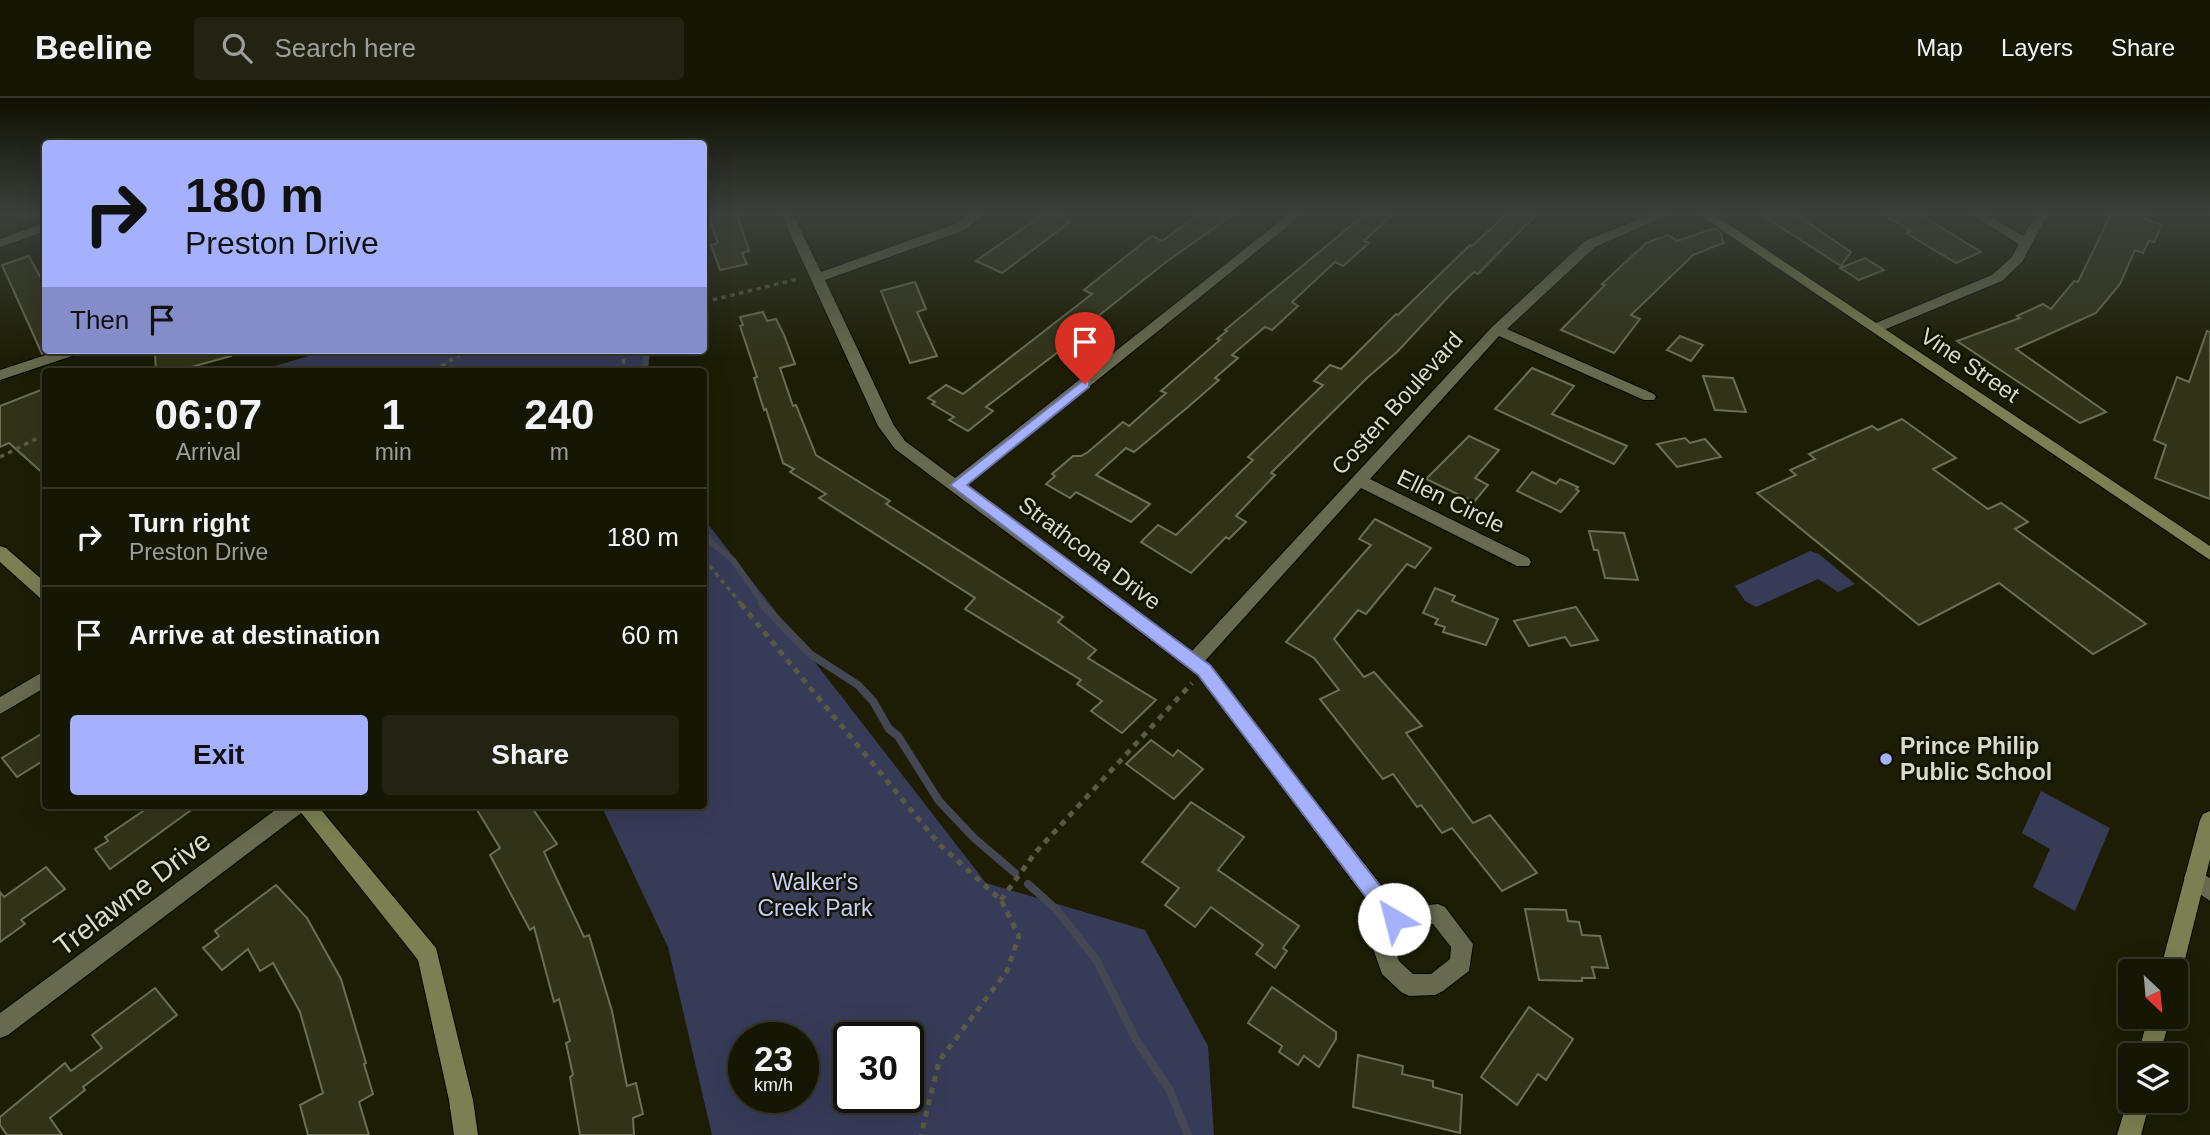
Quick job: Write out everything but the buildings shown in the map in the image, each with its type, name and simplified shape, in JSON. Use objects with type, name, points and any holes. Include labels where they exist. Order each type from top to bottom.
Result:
[{"type":"street","name":"Strathcona Drive","points":[[810,262],[886,426],[900,445],[1199,666],[1394,919]]},
{"type":"street","points":[[817,278],[861,262]]},
{"type":"street","points":[[957,485],[1236,262]]},
{"type":"street","name":"Costen Boulevard","points":[[1199,666],[1360,481],[1497,330],[1570,262]]},
{"type":"street","name":"Vine Street","points":[[1777,262],[2210,554]]},
{"type":"street","points":[[1876,328],[1997,278],[2013,262]]},
{"type":"street","points":[[1497,330],[1649,397]]},
{"type":"street","points":[[0,376],[64,354]]},
{"type":"street","name":"Ellen Circle","points":[[1360,481],[1523,562]]},
{"type":"street","points":[[0,552],[42,589]]},
{"type":"street","points":[[0,706],[42,680]]},
{"type":"street","name":"Trelawne Drive","points":[[0,1027],[292,809]]},
{"type":"street","points":[[308,809],[428,954],[461,1100],[466,1135]]},
{"type":"street","points":[[2175,959],[2202,885],[2210,820]]},
{"type":"street","points":[[2129,1135],[2135,1113]]},
{"type":"path","points":[[707,301],[792,279],[817,278]]},
{"type":"path","points":[[439,368],[461,354]]},
{"type":"path","points":[[0,457],[42,437]]},
{"type":"path","points":[[707,563],[940,845],[1001,900],[1019,936],[1007,971],[939,1061],[921,1135]]},
{"type":"path","points":[[1001,900],[1035,853],[1199,666]]},
{"type":"green space","points":[[316,354],[644,354],[646,368],[267,368]]},
{"type":"green space","name":"Walker's Creek Park","points":[[707,523],[986,883],[1145,930],[1208,1046],[1214,1135],[712,1135],[668,947],[603,809],[707,809]]},
{"type":"green space","points":[[1810,551],[1819,554],[1855,584],[1838,592],[1818,579],[1756,607],[1745,601],[1735,586]]},
{"type":"green space","points":[[2041,791],[2110,828],[2075,911],[2033,887],[2050,849],[2022,833]]},
{"type":"waterway","points":[[645,368],[647,354]]},
{"type":"waterway","points":[[707,536],[733,560],[764,605]]},
{"type":"waterway","points":[[762,604],[810,654],[858,685],[873,701],[889,729],[898,736],[939,801],[974,838],[1015,873]]},
{"type":"waterway","points":[[1028,884],[1057,910],[1097,961],[1135,1038],[1169,1089],[1188,1135]]},
{"type":"place","name":"Prince Philip Public School","points":[[1886,759]]},
{"type":"route","points":[[1085,384],[957,485],[1204,670],[1394,919]]}]
